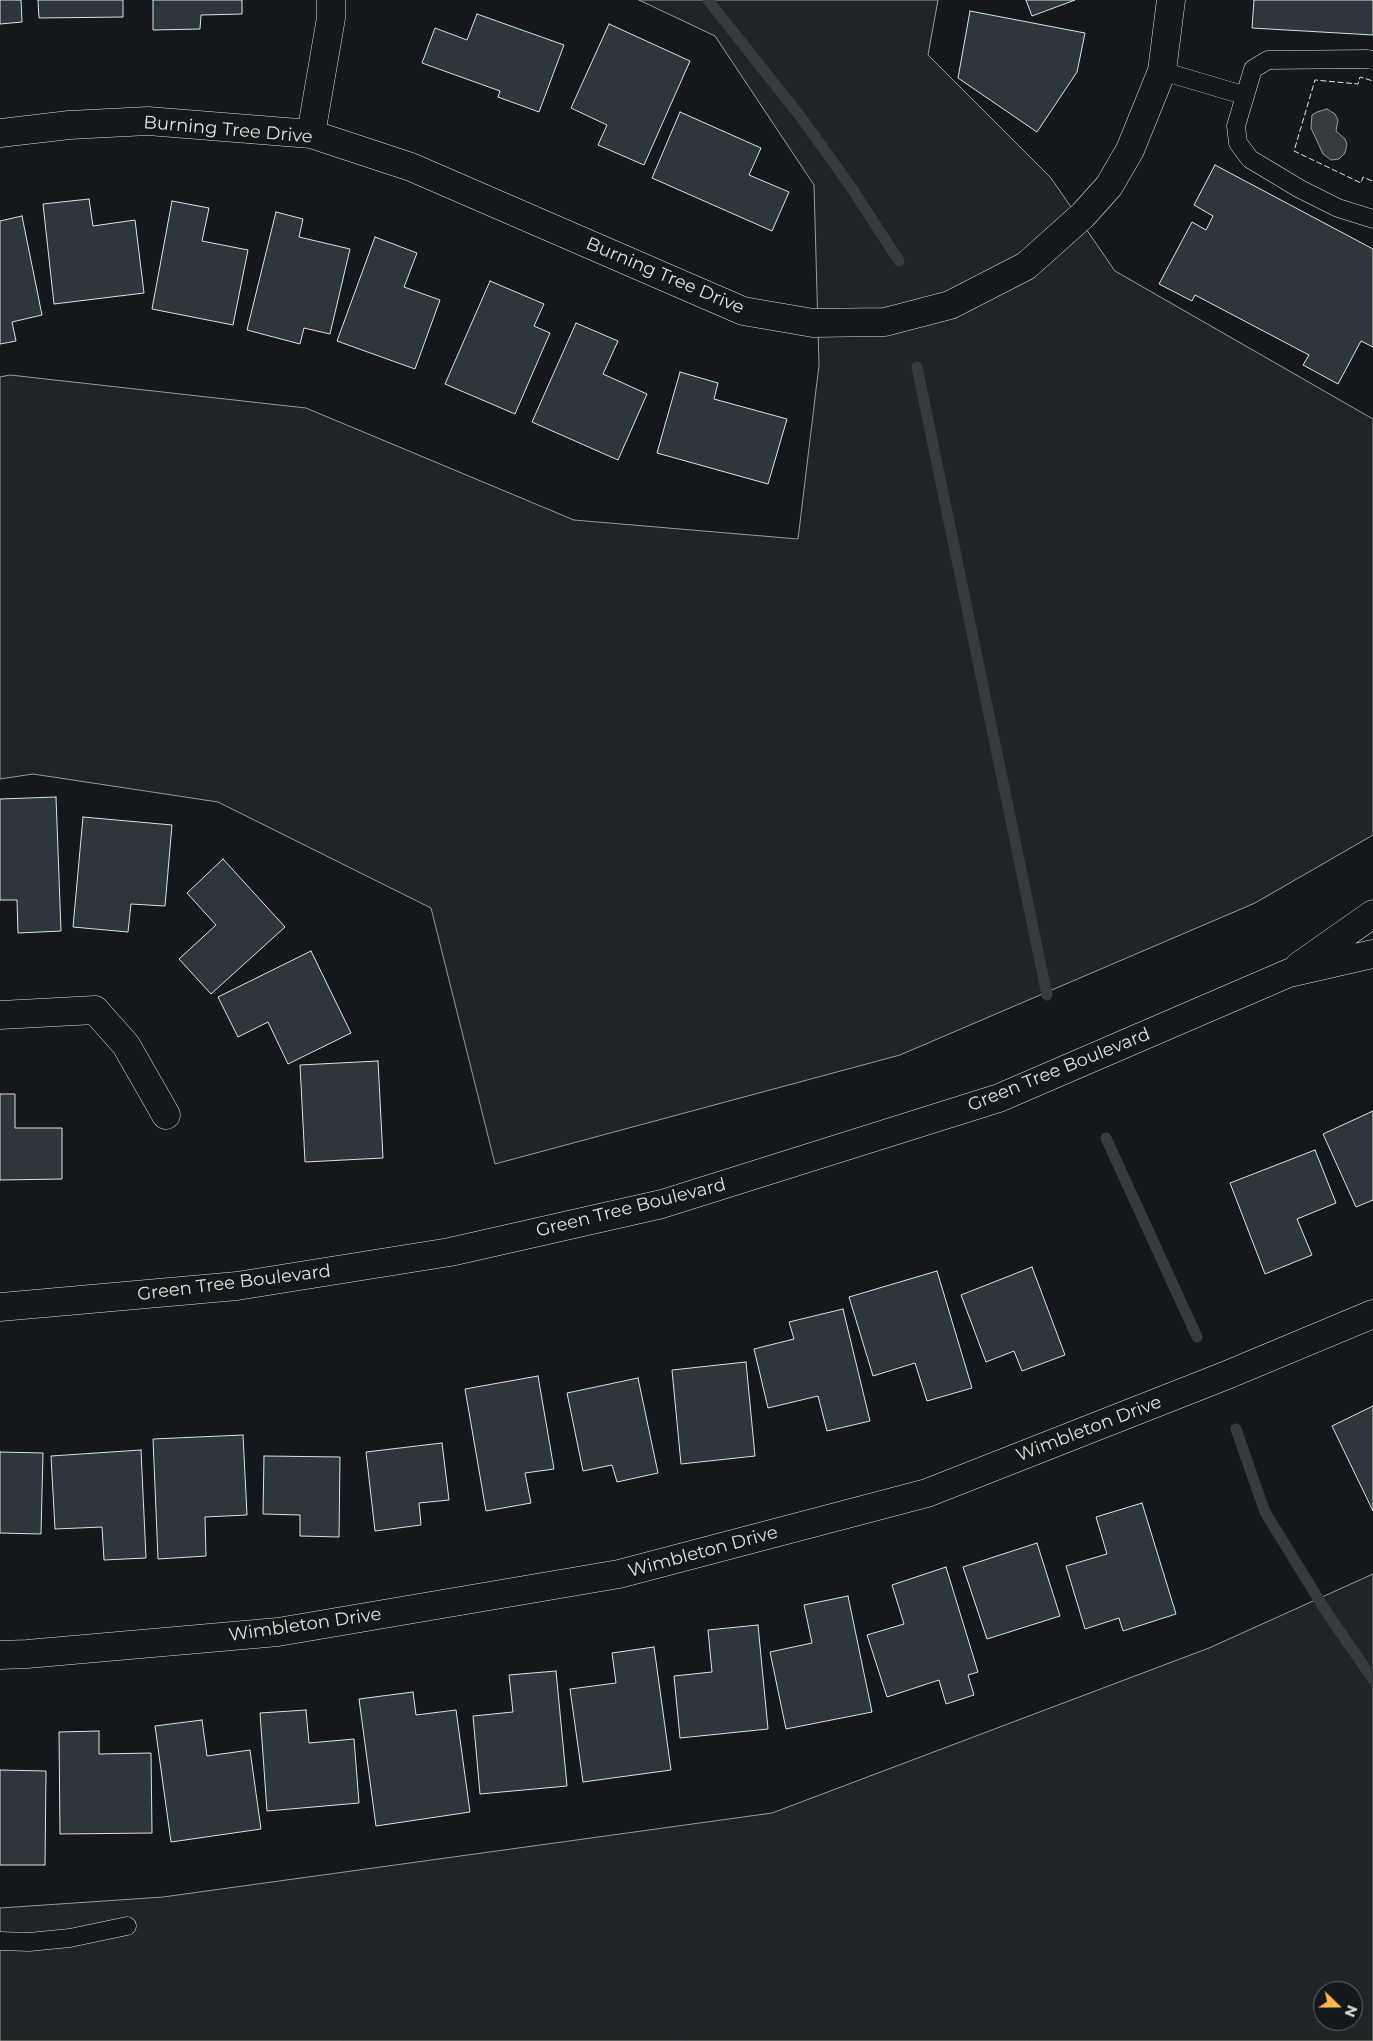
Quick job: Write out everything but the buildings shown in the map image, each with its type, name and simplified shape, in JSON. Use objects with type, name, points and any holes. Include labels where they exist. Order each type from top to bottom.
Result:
[{"type":"street","points":[[311,134],[331,18],[331,0]]},
{"type":"street","name":"Burning Tree Drive","points":[[0,133],[68,125],[148,121],[311,134],[411,167],[743,311],[813,323],[885,322],[950,305],[1026,266],[1083,215],[1109,186],[1130,150],[1162,71],[1171,0]]},
{"type":"street","name":"Green Tree Boulevard","points":[[1289,973],[1373,914]]},
{"type":"street","name":"Green Tree Boulevard","points":[[0,1307],[247,1285],[450,1252],[662,1204],[999,1098],[1289,973],[1373,954]]},
{"type":"street","points":[[0,1015],[95,1010],[126,1045],[166,1115]]},
{"type":"street","name":"Wimbleton Drive","points":[[0,1655],[278,1632],[619,1574],[927,1493],[1227,1375],[1373,1314]]},
{"type":"lane","points":[[1373,60],[1268,60],[1253,69],[1243,96],[1236,126],[1238,143],[1250,159],[1338,208],[1373,220]]},
{"type":"lane","points":[[1162,71],[1243,96]]},
{"type":"lane","points":[[0,1941],[29,1942],[70,1938],[127,1926]]},
{"type":"shaded area","points":[[639,0],[938,0],[928,55],[1051,178],[1115,271],[1373,419],[1373,835],[1255,903],[900,1055],[495,1164],[431,908],[218,802],[33,774],[0,779],[0,377],[10,375],[306,408],[574,520],[798,539],[819,365],[814,185],[715,36]]},
{"type":"shaded area","points":[[1327,109],[1335,114],[1338,120],[1336,131],[1345,139],[1347,144],[1345,153],[1339,159],[1331,160],[1323,154],[1311,128],[1312,115]]},
{"type":"shaded area","points":[[1373,1574],[1373,2041],[0,2041],[0,1908],[163,1897],[772,1813],[1209,1648]]},
{"type":"waterway","points":[[708,0],[800,116],[851,187],[899,261]]},
{"type":"waterway","points":[[917,367],[1047,995]]},
{"type":"waterway","points":[[1106,1138],[1197,1337]]},
{"type":"waterway","points":[[1236,1429],[1265,1512],[1327,1613],[1373,1679]]},
{"type":"fence","points":[[1372,181],[1363,177],[1361,183],[1294,151],[1315,80],[1358,84],[1360,77],[1373,81]]}]
